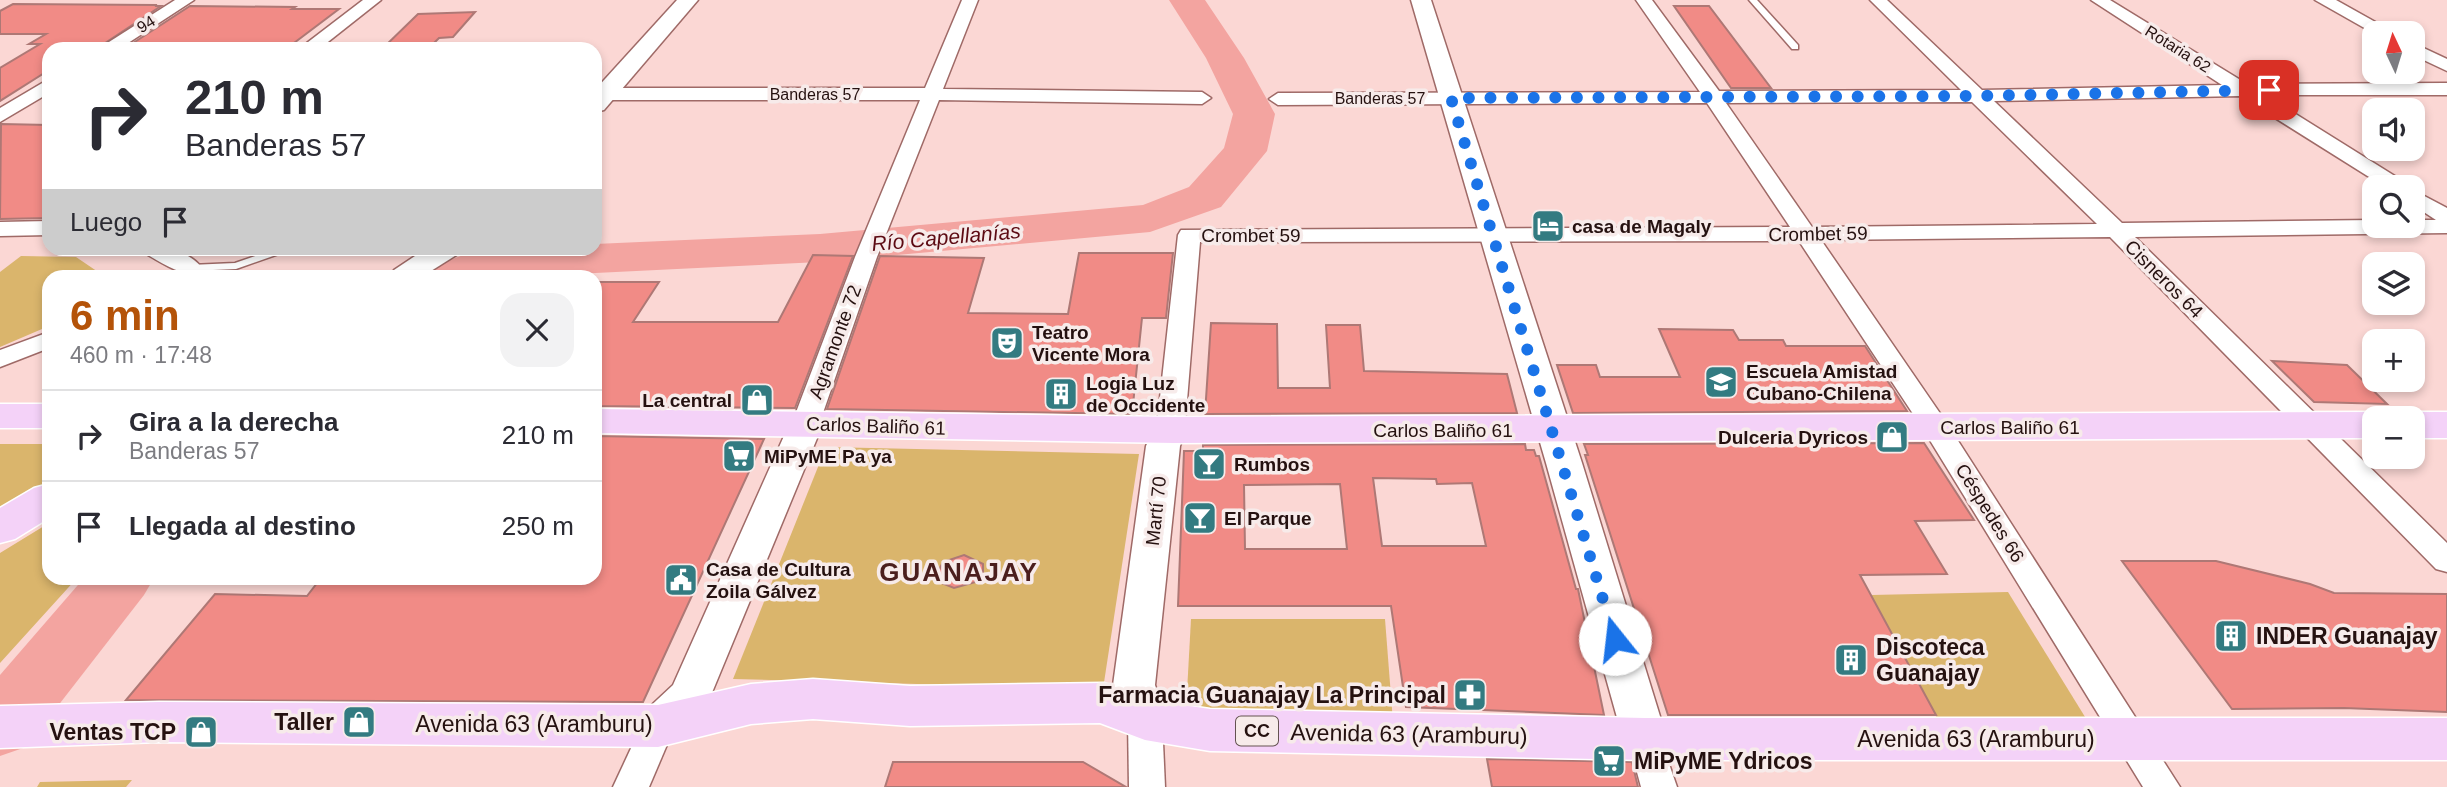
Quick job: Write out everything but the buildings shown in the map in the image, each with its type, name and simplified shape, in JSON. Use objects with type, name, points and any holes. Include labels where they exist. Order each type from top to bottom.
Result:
[{"type":"main road","points":[[0,416],[42,416]]},
{"type":"main road","name":"Carlos Baliño 61","points":[[602,421],[804,430],[2362,425]]},
{"type":"main road","points":[[2425,425],[2447,425]]},
{"type":"main road","points":[[0,528],[42,502]]},
{"type":"main road","name":"Avenida 63 (Aramburu)","points":[[0,727],[674,710],[813,699],[910,706],[1104,703],[1145,720],[1210,730],[1645,739],[2447,739]]},
{"type":"street","name":"94","points":[[118,42],[186,0]]},
{"type":"street","points":[[317,42],[373,0]]},
{"type":"street","points":[[602,94],[688,0]]},
{"type":"street","name":"Agramonte 72","points":[[631,787],[674,710],[804,430],[866,257],[970,0]]},
{"type":"street","points":[[1421,0],[1659,787]]},
{"type":"street","name":"Céspedes 66","points":[[1644,0],[1713,97],[1936,428],[2162,787]]},
{"type":"street","name":"Cisneros 64","points":[[1878,0],[2115,229],[2447,561]]},
{"type":"street","name":"Rotaria 62","points":[[2099,0],[2380,175]]},
{"type":"street","points":[[2323,0],[2363,21]]},
{"type":"street","points":[[2426,55],[2447,66]]},
{"type":"street","points":[[0,116],[42,89]]},
{"type":"street","name":"Banderas 57","points":[[1278,99],[1976,96],[2447,89]]},
{"type":"street","name":"Banderas 57","points":[[602,98],[933,94],[1202,98]]},
{"type":"street","points":[[2425,203],[2447,217]]},
{"type":"street","name":"Crombet 59","points":[[1189,235],[1805,234],[2447,226]]},
{"type":"street","points":[[0,229],[42,228]]},
{"type":"street","name":"Martí 70","points":[[1147,787],[1145,720],[1134,685],[1163,446],[1170,428],[1189,235]]},
{"type":"street","points":[[162,256],[180,270]]},
{"type":"street","points":[[413,270],[435,256]]},
{"type":"street","points":[[0,359],[42,342]]},
{"type":"lane","points":[[1753,0],[1795,47]]},
{"type":"lane","points":[[201,270],[236,266],[267,256]]},
{"type":"shaded area","points":[[21,256],[76,257],[95,270],[42,270],[42,329],[0,347],[0,272]]},
{"type":"shaded area","points":[[0,444],[42,444],[42,492],[0,517]]},
{"type":"shaded area","points":[[826,447],[1139,454],[1103,689],[733,679]]},
{"type":"shaded area","points":[[42,527],[42,585],[71,585],[0,663],[0,553]]},
{"type":"shaded area","points":[[2008,592],[2090,725],[1941,726],[1871,595]]},
{"type":"shaded area","points":[[1191,619],[1385,619],[1393,722],[1186,710]]},
{"type":"shaded area","points":[[132,780],[126,787],[37,787],[40,782]]},
{"type":"waterway","name":"Río Capellanías","points":[[472,270],[489,264],[820,248],[1150,218],[1205,197],[1245,151],[1254,114],[1225,58],[1187,0]]},
{"type":"waterway","name":"Río Capellanías","points":[[0,726],[115,585]]},
{"type":"place","name":"casa de Magaly","points":[[1548,226]]},
{"type":"place","name":"Teatro Vicente Mora","points":[[1007,343]]},
{"type":"place","name":"Escuela Amistad Cubano-Chilena","points":[[1721,382]]},
{"type":"place","name":"Logia Luz de Occidente","points":[[1061,394]]},
{"type":"place","name":"La central","points":[[757,400]]},
{"type":"place","name":"Dulceria Dyricos","points":[[1892,437]]},
{"type":"place","name":"MiPyME Pa ya","points":[[739,456]]},
{"type":"place","name":"Rumbos","points":[[1209,464]]},
{"type":"place","name":"El Parque","points":[[1200,518]]},
{"type":"place","name":"Casa de Cultura Zoila Gálvez","points":[[681,580]]},
{"type":"place","name":"INDER Guanajay","points":[[2231,636]]},
{"type":"place","name":"Discoteca Guanajay","points":[[1851,660]]},
{"type":"place","name":"Farmacia Guanajay La Principal","points":[[1470,695]]},
{"type":"place","name":"Taller","points":[[359,722]]},
{"type":"place","name":"Ventas TCP","points":[[201,732]]},
{"type":"place","name":"MiPyME Ydricos","points":[[1609,761]]},
{"type":"district","name":"GUANAJAY","points":[[959,572]]},
{"type":"route","points":[[1615,639],[1564,463],[1451,98],[1976,96],[2269,90]]}]
